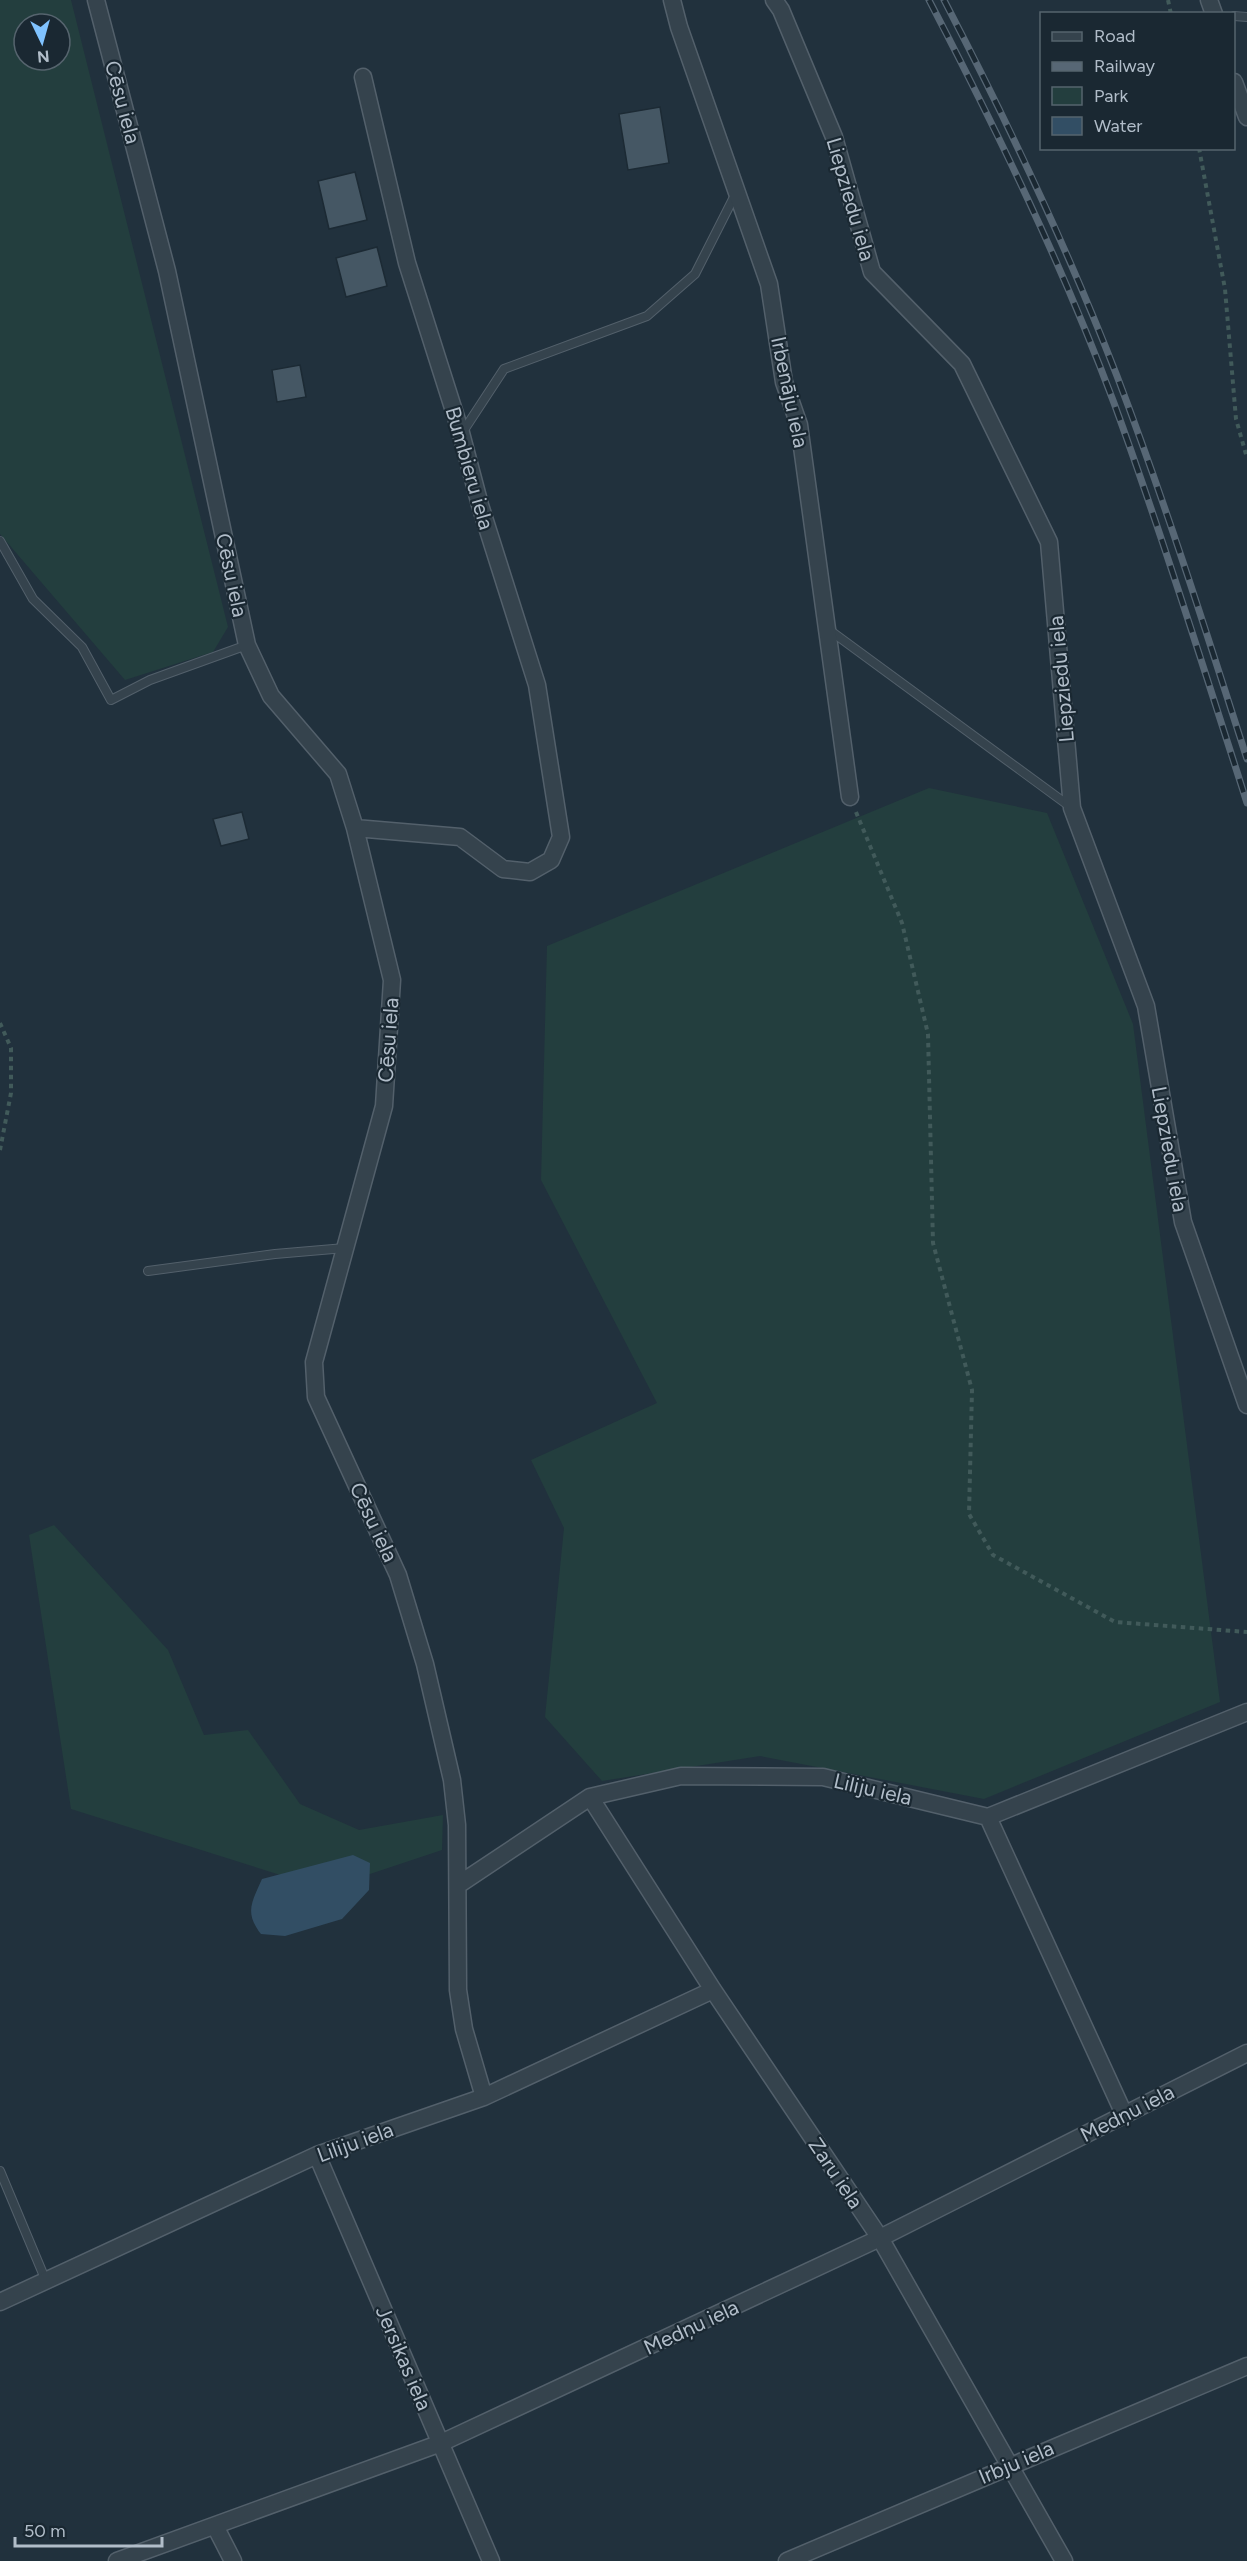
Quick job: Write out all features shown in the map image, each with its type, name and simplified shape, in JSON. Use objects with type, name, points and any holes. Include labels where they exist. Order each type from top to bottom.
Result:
[{"type":"street","name":"Cēsu iela","points":[[96,0],[167,271],[247,645],[271,696],[338,774],[355,828],[392,980],[384,1106],[314,1362],[316,1397],[398,1575],[425,1664],[452,1780],[457,1825],[458,1990],[464,2029],[484,2097]]},
{"type":"street","name":"Irbenāju iela","points":[[672,0],[679,27],[769,284],[784,382],[799,425],[850,797]]},
{"type":"street","name":"Liepziedu iela","points":[[774,0],[781,10],[834,137],[872,273],[962,364],[1049,542],[1072,808],[1146,1006],[1183,1222],[1247,1404]]},
{"type":"street","name":"Bumbieru iela","points":[[355,828],[460,837],[503,869],[530,872],[551,860],[561,837],[537,685],[480,505],[462,433],[407,263],[363,77]]},
{"type":"street","points":[[1235,87],[1247,117]]},
{"type":"street","points":[[1124,2114],[988,1817],[1247,1712]]},
{"type":"street","name":"Liliju iela","points":[[458,1885],[590,1797],[681,1776],[823,1777],[988,1817]]},
{"type":"street","name":"Zaru iela","points":[[590,1797],[713,1990],[880,2238],[1064,2561]]},
{"type":"street","name":"Liliju iela","points":[[0,2302],[316,2155],[484,2097],[713,1990]]},
{"type":"street","name":"Medņu iela","points":[[117,2561],[441,2443],[880,2238],[1247,2053]]},
{"type":"street","name":"Jersikas iela","points":[[316,2155],[491,2561]]},
{"type":"street","name":"Irbju iela","points":[[787,2561],[1247,2366]]},
{"type":"street","points":[[215,2526],[233,2561]]},
{"type":"lane","points":[[462,433],[504,369],[647,316],[695,274],[737,193]]},
{"type":"lane","points":[[0,541],[33,599],[82,647],[111,700],[150,680],[247,645]]},
{"type":"lane","points":[[826,628],[1072,808]]},
{"type":"lane","points":[[148,1271],[276,1254],[345,1248]]},
{"type":"lane","points":[[0,2171],[46,2281]]},
{"type":"path","points":[[1198,150],[1225,289],[1236,419],[1247,458]]},
{"type":"path","points":[[850,797],[902,923],[928,1034],[933,1243],[972,1390],[969,1514],[993,1555],[1115,1622],[1247,1632]]},
{"type":"path","points":[[0,1023],[11,1048],[11,1093],[0,1150]]},
{"type":"green space","points":[[0,0],[71,0],[228,627],[213,652],[125,680],[0,534]]},
{"type":"green space","points":[[929,788],[1047,813],[1133,1024],[1220,1702],[984,1799],[760,1756],[602,1781],[545,1717],[564,1528],[531,1460],[657,1403],[541,1180],[547,946]]},
{"type":"green space","points":[[54,1525],[168,1650],[204,1735],[248,1730],[300,1804],[359,1830],[443,1815],[442,1850],[325,1889],[71,1809],[29,1535]]},
{"type":"water","points":[[353,1855],[370,1863],[369,1890],[342,1919],[285,1936],[261,1934],[253,1919],[251,1907],[262,1879]]},
{"type":"building","points":[[660,107],[669,163],[628,170],[619,114]]},
{"type":"building","points":[[355,172],[367,220],[329,229],[318,181]]},
{"type":"building","points":[[377,247],[387,286],[346,297],[336,258]]},
{"type":"building","points":[[300,365],[306,397],[277,402],[272,370]]},
{"type":"building","points":[[242,812],[249,839],[221,846],[213,819]]},
{"type":"railway","points":[[929,0],[1028,198],[1094,351],[1149,502],[1247,803]]},
{"type":"railway","points":[[944,0],[1036,186],[1098,328],[1135,423],[1201,615],[1247,759]]}]
